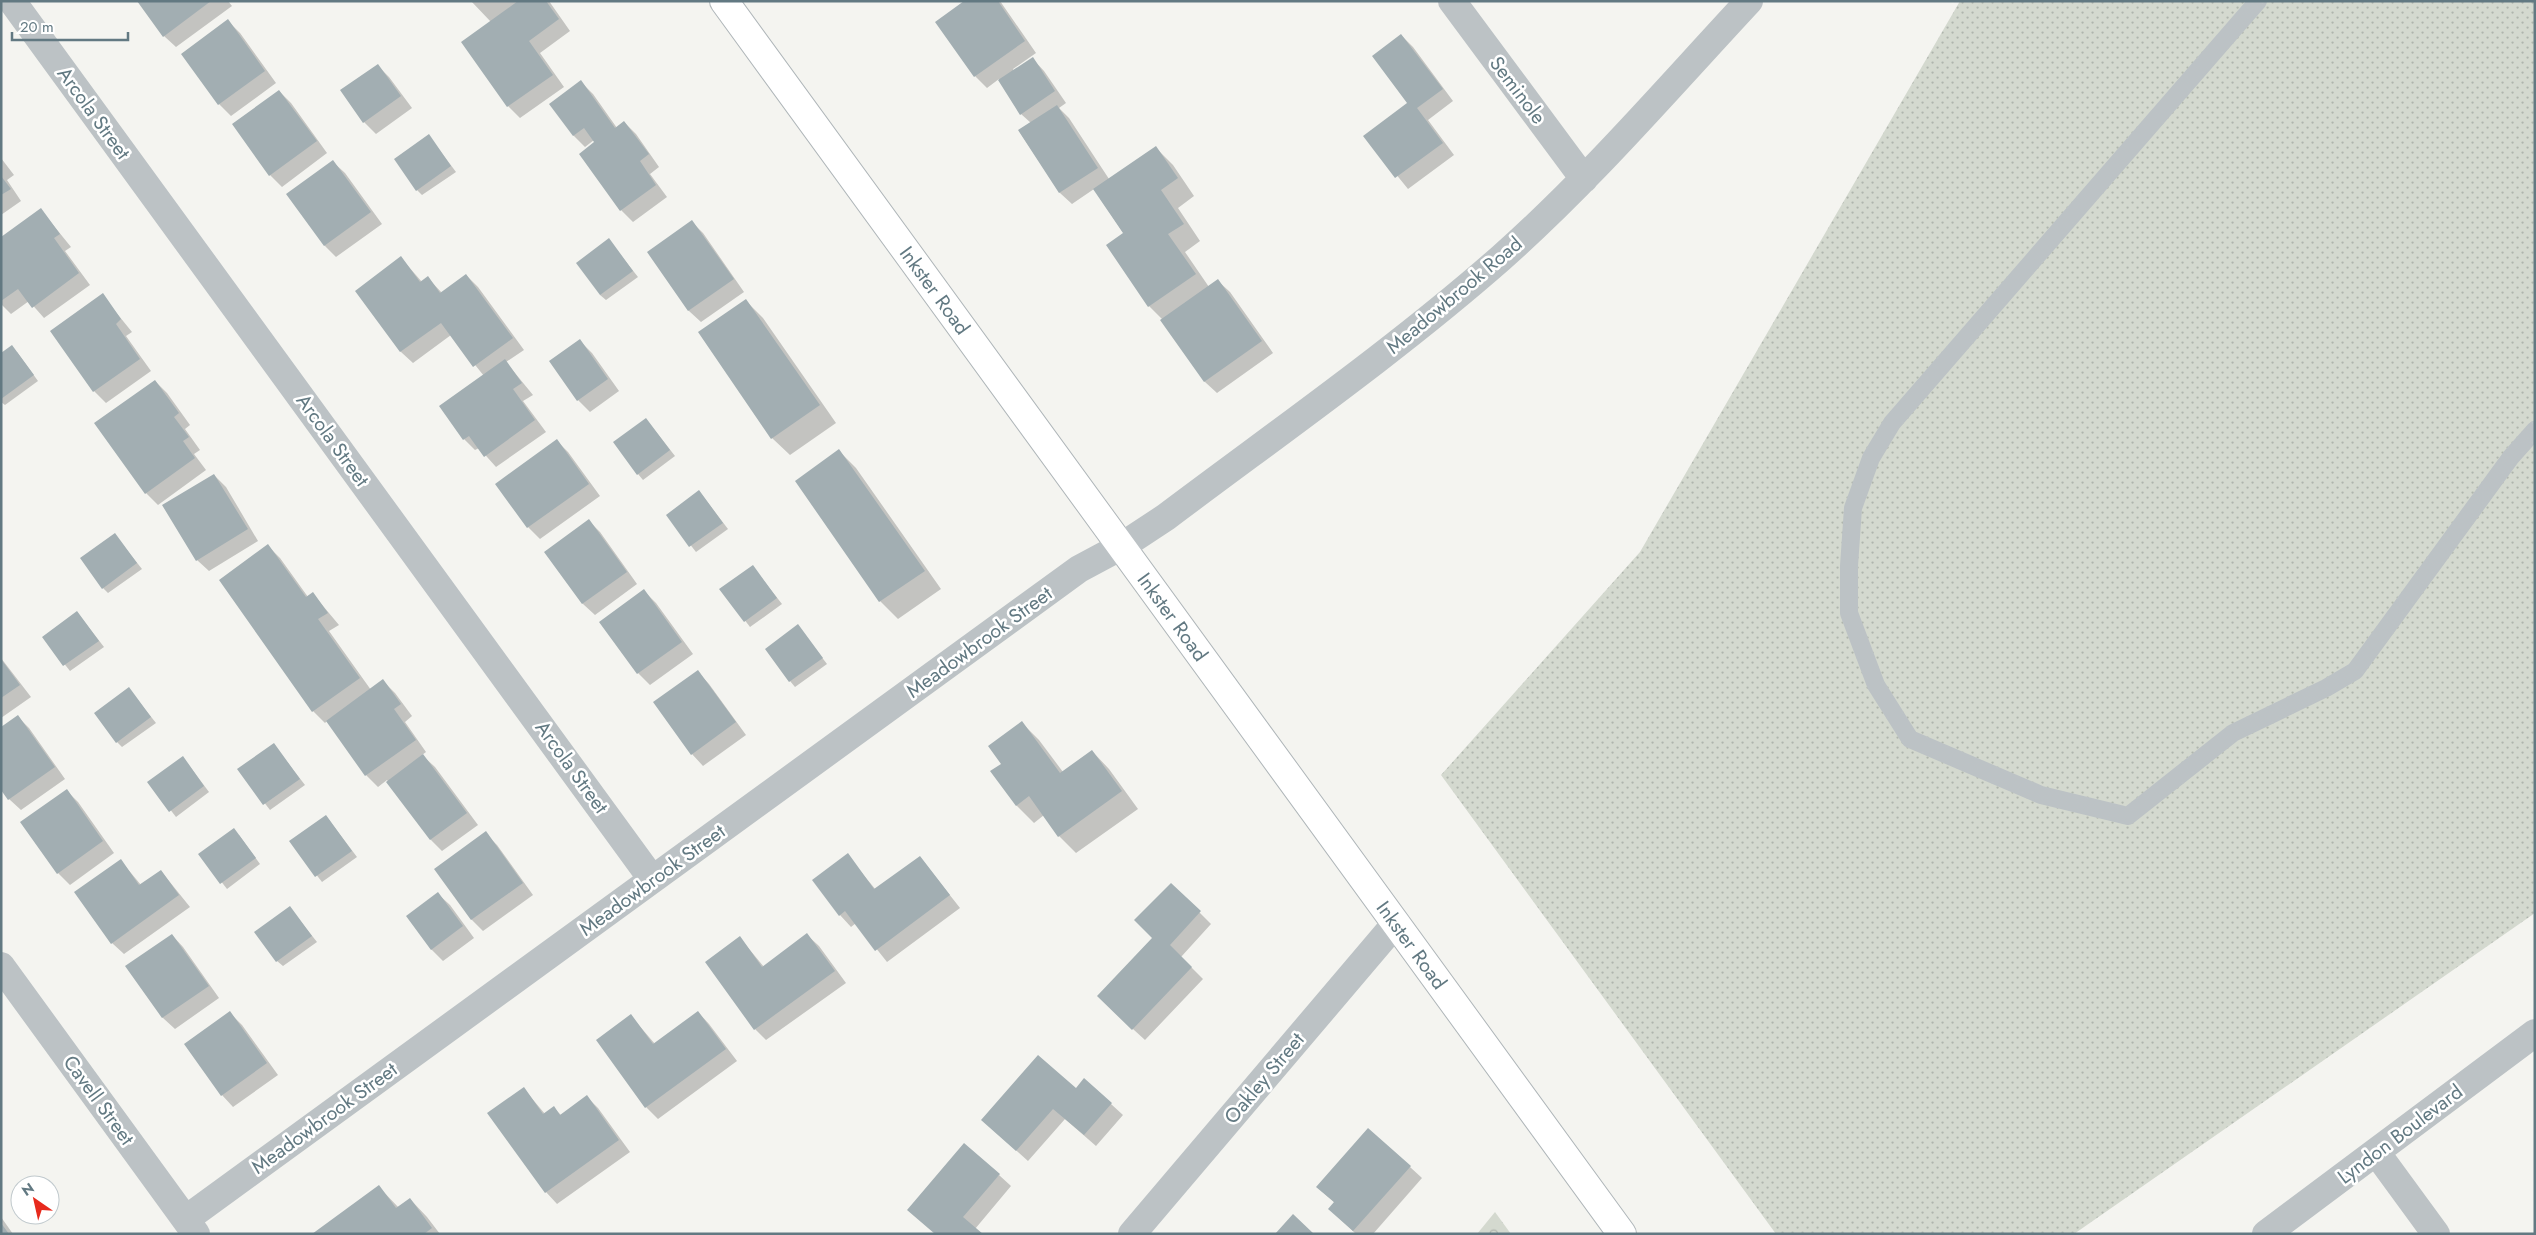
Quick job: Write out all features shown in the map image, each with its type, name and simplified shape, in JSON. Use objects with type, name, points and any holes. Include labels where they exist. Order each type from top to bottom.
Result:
[{"type":"main road","name":"Inkster Road","points":[[724,1],[1622,1234]]},
{"type":"street","name":"Arcola Street","points":[[12,1],[652,879]]},
{"type":"street","name":"Seminole","points":[[1452,1],[1584,179]]},
{"type":"street","name":"Meadowbrook Road","points":[[1122,546],[1166,517],[1432,317],[1503,256],[1584,179],[1749,1]]},
{"type":"street","name":"Meadowbrook Street","points":[[191,1226],[652,879],[1079,569],[1122,546]]},
{"type":"street","name":"Oakley Street","points":[[1132,1234],[1396,923]]},
{"type":"street","name":"Cavell Street","points":[[1,966],[191,1226]]},
{"type":"street","name":"Lyndon Boulevard","points":[[2266,1234],[2535,1033]]},
{"type":"street","points":[[2376,1152],[2436,1234]]},
{"type":"lane","points":[[2258,1],[1892,423],[1871,458],[1853,508],[1849,566],[1849,613],[1876,685],[1910,739],[2041,795],[2128,816],[2233,733],[2326,688],[2355,671],[2511,457],[2535,430]]},
{"type":"green space","points":[[1960,1],[2535,1],[2535,913],[2074,1234],[1776,1234],[1441,775],[1640,552]]},
{"type":"green space","points":[[1495,1212],[1511,1234],[1477,1234]]},
{"type":"building","points":[[137,1],[211,1],[163,37]]},
{"type":"building","points":[[518,1],[546,1],[559,19],[529,41],[553,75],[507,107],[461,42]]},
{"type":"building","points":[[964,1],[998,1],[1025,41],[974,77],[935,22]]},
{"type":"building","points":[[228,19],[265,71],[218,105],[181,54]]},
{"type":"building","points":[[1401,34],[1443,89],[1417,108],[1443,143],[1395,178],[1363,136],[1407,103],[1372,56]]},
{"type":"building","points":[[1033,57],[1055,91],[1020,115],[998,80]]},
{"type":"building","points":[[378,64],[401,96],[363,123],[340,90]]},
{"type":"building","points":[[581,80],[615,128],[624,121],[649,154],[640,161],[656,185],[620,211],[579,154],[594,142],[584,128],[573,136],[549,104]]},
{"type":"building","points":[[279,90],[317,141],[269,176],[232,124]]},
{"type":"building","points":[[1057,105],[1098,168],[1059,193],[1018,130]]},
{"type":"building","points":[[429,134],[451,166],[416,191],[394,159]]},
{"type":"building","points":[[1156,146],[1178,178],[1161,190],[1184,224],[1168,234],[1196,274],[1148,307],[1106,245],[1123,233],[1093,189]]},
{"type":"building","points":[[333,160],[371,212],[324,246],[286,194]]},
{"type":"building","points":[[1,176],[11,189],[1,195]]},
{"type":"building","points":[[41,208],[60,234],[54,238],[79,273],[32,308],[18,289],[1,301],[1,237]]},
{"type":"building","points":[[692,220],[734,279],[688,311],[647,252]]},
{"type":"building","points":[[609,238],[633,271],[600,295],[576,263]]},
{"type":"building","points":[[401,256],[420,282],[428,276],[440,293],[466,274],[513,338],[473,367],[441,323],[400,352],[355,291]]},
{"type":"building","points":[[1218,279],[1262,341],[1204,382],[1160,320]]},
{"type":"building","points":[[103,293],[121,319],[116,324],[140,359],[93,392],[50,331]]},
{"type":"building","points":[[746,299],[820,405],[771,439],[698,332]]},
{"type":"building","points":[[580,339],[608,379],[577,401],[549,361]]},
{"type":"building","points":[[12,345],[34,375],[1,399],[1,353]]},
{"type":"building","points":[[505,359],[522,383],[513,389],[535,420],[484,457],[469,436],[463,440],[439,406]]},
{"type":"building","points":[[155,380],[179,413],[174,417],[189,437],[183,441],[195,458],[145,494],[94,423]]},
{"type":"building","points":[[646,418],[670,450],[637,475],[613,442]]},
{"type":"building","points":[[557,439],[589,484],[527,528],[495,484]]},
{"type":"building","points":[[839,449],[925,571],[879,602],[795,481]]},
{"type":"building","points":[[214,474],[248,529],[196,561],[162,505]]},
{"type":"building","points":[[699,490],[723,523],[689,547],[666,515]]},
{"type":"building","points":[[589,519],[627,572],[582,604],[544,552]]},
{"type":"building","points":[[115,533],[137,563],[102,589],[80,558]]},
{"type":"building","points":[[268,544],[306,597],[313,592],[328,613],[318,619],[360,678],[312,712],[219,580]]},
{"type":"building","points":[[753,565],[777,598],[744,622],[719,589]]},
{"type":"building","points":[[644,589],[682,642],[637,674],[599,622]]},
{"type":"building","points":[[77,611],[99,641],[63,666],[42,637]]},
{"type":"building","points":[[798,624],[823,658],[789,682],[765,649]]},
{"type":"building","points":[[1,659],[20,685],[1,698]]},
{"type":"building","points":[[698,670],[736,722],[691,755],[653,702]]},
{"type":"building","points":[[383,679],[401,704],[394,709],[416,740],[365,776],[326,721]]},
{"type":"building","points":[[129,687],[151,717],[116,743],[94,713]]},
{"type":"building","points":[[18,715],[55,767],[8,800],[1,790],[1,727]]},
{"type":"building","points":[[1022,721],[1060,773],[1092,750],[1122,791],[1058,837],[1029,796],[1016,806],[990,771],[1001,764],[988,746]]},
{"type":"building","points":[[274,743],[300,779],[263,805],[237,769]]},
{"type":"building","points":[[423,754],[467,813],[430,840],[386,782]]},
{"type":"building","points":[[183,756],[204,786],[169,812],[147,782]]},
{"type":"building","points":[[67,789],[103,841],[57,874],[20,822]]},
{"type":"building","points":[[326,815],[352,851],[315,877],[289,841]]},
{"type":"building","points":[[234,828],[256,858],[220,884],[198,854]]},
{"type":"building","points":[[486,831],[523,883],[471,920],[434,869]]},
{"type":"building","points":[[848,853],[874,889],[920,856],[950,895],[875,951],[845,911],[839,916],[812,880]]},
{"type":"building","points":[[121,859],[139,885],[161,870],[179,895],[111,944],[74,892]]},
{"type":"building","points":[[1171,883],[1201,911],[1170,945],[1192,967],[1132,1030],[1097,996],[1152,938],[1134,920]]},
{"type":"building","points":[[438,892],[463,926],[431,950],[406,916]]},
{"type":"building","points":[[290,906],[312,936],[276,962],[254,932]]},
{"type":"building","points":[[807,933],[835,971],[754,1030],[705,962],[740,936],[762,967]]},
{"type":"building","points":[[172,934],[209,986],[162,1018],[125,966]]},
{"type":"building","points":[[230,1011],[267,1063],[221,1096],[184,1044]]},
{"type":"building","points":[[698,1011],[726,1049],[645,1108],[596,1040],[631,1014],[653,1044]]},
{"type":"building","points":[[1038,1055],[1076,1088],[1084,1078],[1112,1103],[1084,1135],[1053,1109],[1016,1151],[981,1120]]},
{"type":"building","points":[[524,1087],[543,1114],[554,1106],[560,1115],[587,1095],[619,1140],[545,1193],[487,1113]]},
{"type":"building","points":[[1368,1128],[1411,1166],[1353,1231],[1328,1209],[1334,1202],[1316,1187]]},
{"type":"building","points":[[964,1143],[1000,1174],[963,1217],[983,1234],[935,1234],[907,1210]]},
{"type":"building","points":[[379,1185],[396,1208],[410,1198],[432,1228],[424,1234],[312,1234]]},
{"type":"building","points":[[1293,1214],[1314,1234],[1275,1234]]},
{"type":"building","points":[[1,1223],[9,1234],[1,1234]]}]
